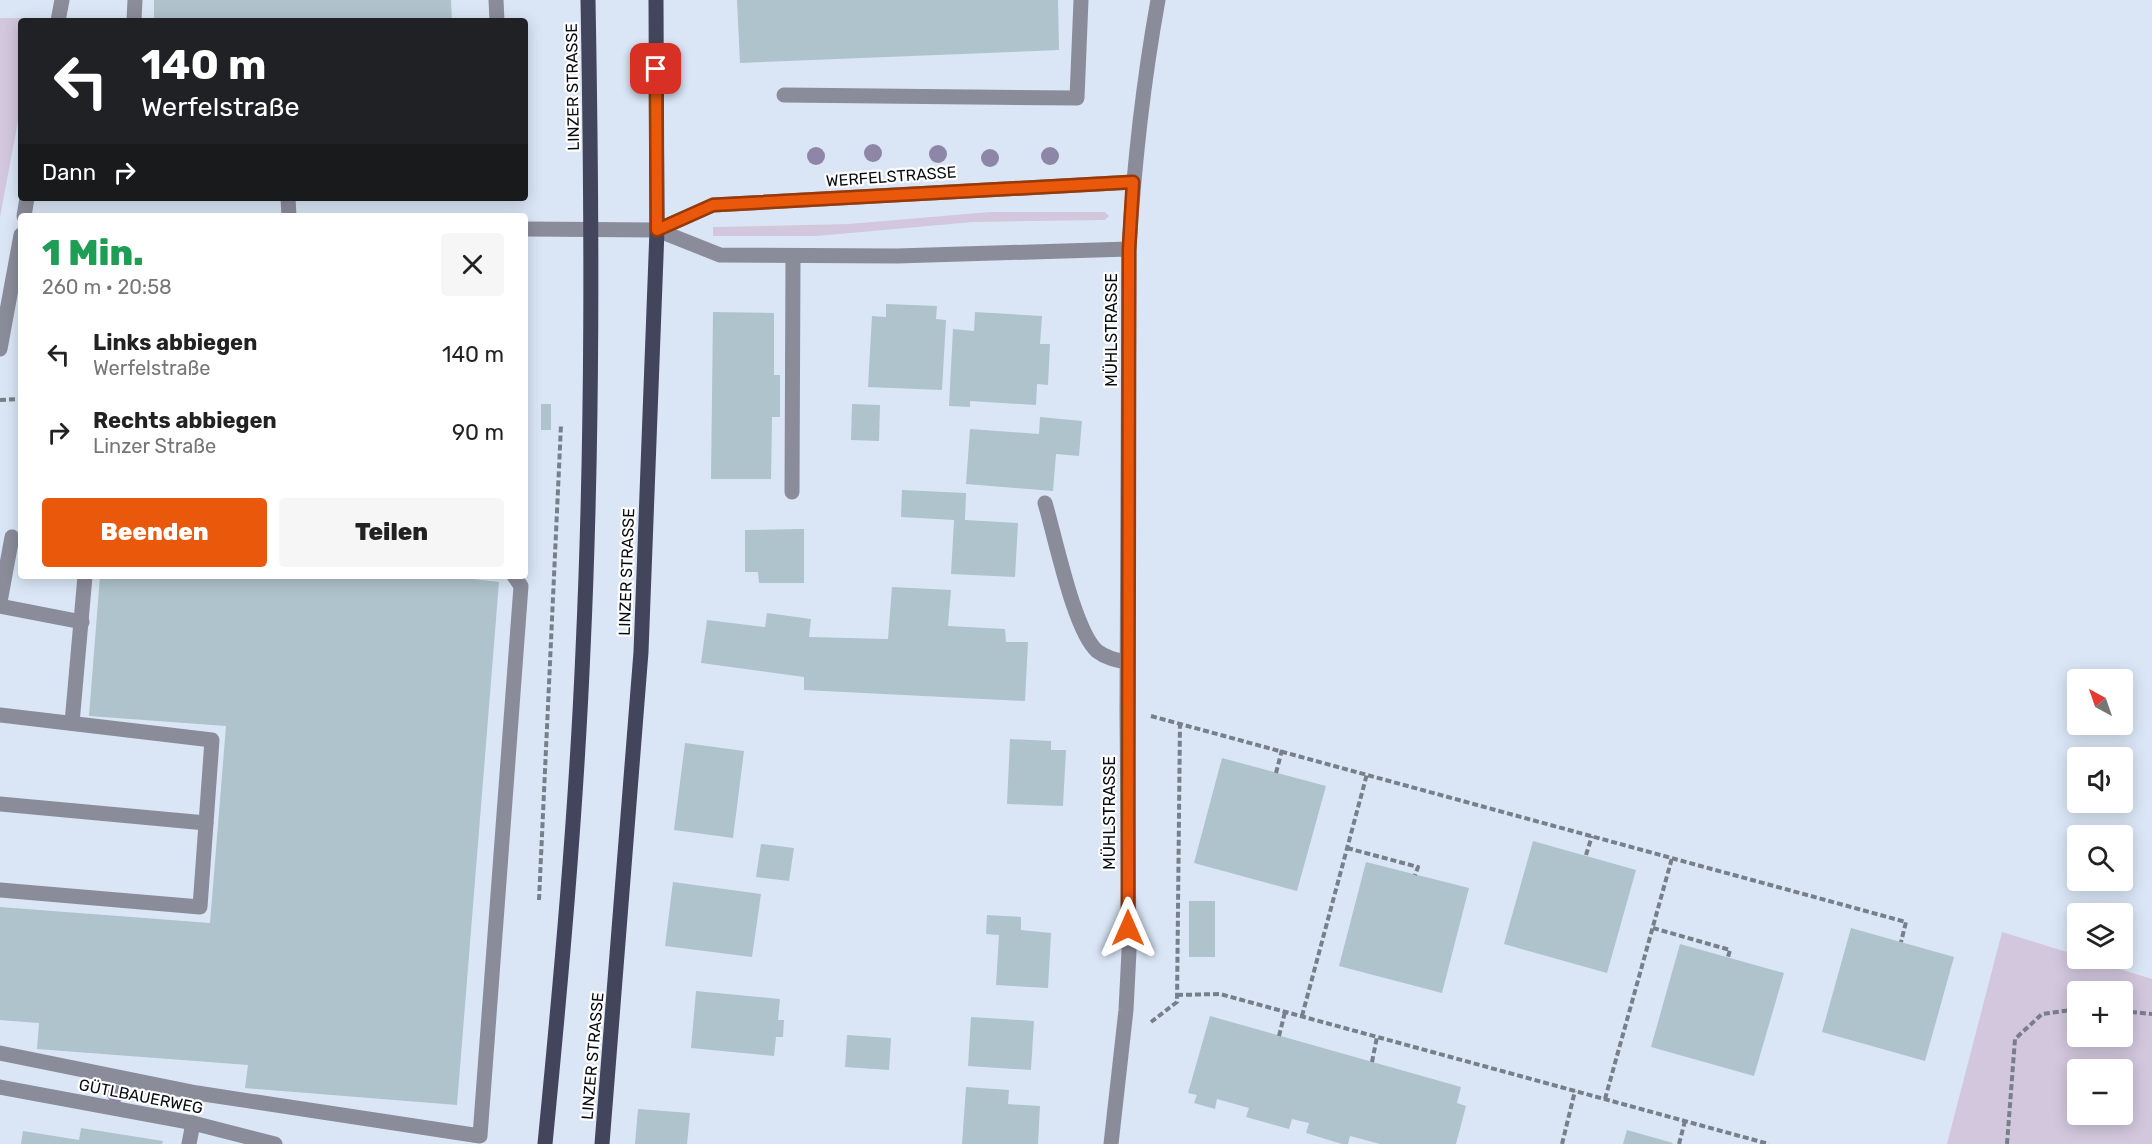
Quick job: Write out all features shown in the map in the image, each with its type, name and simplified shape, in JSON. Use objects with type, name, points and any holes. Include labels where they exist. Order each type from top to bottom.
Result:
[{"type":"main road","name":"LINZER STRASSE","points":[[545,1144],[565,944],[583,650],[592,229],[588,0]]},
{"type":"main road","name":"LINZER STRASSE","points":[[602,1144],[641,652],[657,230],[656,0]]},
{"type":"street","points":[[59,18],[62,0]]},
{"type":"street","points":[[134,18],[135,0]]},
{"type":"street","points":[[496,0],[497,18]]},
{"type":"street","points":[[784,95],[1077,98],[1081,0]]},
{"type":"street","name":"MÜHLSTRASSE","points":[[1111,1144],[1126,1011],[1128,951],[1129,249],[1133,182],[1146,63],[1158,0]]},
{"type":"street","name":"WERFELSTRASSE","points":[[657,230],[713,205],[1133,182]]},
{"type":"street","name":"WERFELSTRASSE","points":[[528,230],[657,230],[720,255],[792,256],[1129,249]]},
{"type":"street","points":[[0,349],[18,251]]},
{"type":"street","points":[[792,256],[792,492]]},
{"type":"street","points":[[1045,503],[1082,628],[1096,650],[1109,658],[1127,662]]},
{"type":"street","points":[[11,537],[0,604],[82,622]]},
{"type":"street","points":[[72,723],[85,579]]},
{"type":"street","points":[[0,1053],[197,1093],[480,1136],[521,586],[516,579]]},
{"type":"street","points":[[0,715],[212,740],[200,907],[0,890]]},
{"type":"street","points":[[0,804],[206,823]]},
{"type":"street","name":"GÜTLBAUERWEG","points":[[0,1088],[193,1123],[275,1144]]},
{"type":"street","points":[[189,1144],[193,1123]]},
{"type":"path","points":[[0,400],[18,399]]},
{"type":"path","points":[[538,910],[561,422]]},
{"type":"path","points":[[1127,713],[1179,722],[1906,922],[1901,942]]},
{"type":"path","points":[[1148,1024],[1177,1002],[1179,722]]},
{"type":"path","points":[[1276,773],[1282,750]]},
{"type":"path","points":[[1302,1016],[1367,774]]},
{"type":"path","points":[[1586,855],[1592,836]]},
{"type":"path","points":[[1347,848],[1418,867],[1415,875]]},
{"type":"path","points":[[1605,1099],[1672,858]]},
{"type":"path","points":[[1653,928],[1730,950],[1728,957]]},
{"type":"path","points":[[1177,994],[1220,994],[1769,1144]]},
{"type":"path","points":[[2007,1144],[2015,1040],[2042,1014],[2067,1011]]},
{"type":"path","points":[[1279,1036],[1285,1012]]},
{"type":"path","points":[[2133,1012],[2152,1014]]},
{"type":"path","points":[[1372,1062],[1377,1037]]},
{"type":"path","points":[[1562,1144],[1575,1091]]},
{"type":"path","points":[[1679,1144],[1685,1121]]},
{"type":"shaded area","points":[[0,18],[18,18],[18,121],[0,217]]},
{"type":"shaded area","points":[[990,212],[1105,212],[1109,216],[1105,220],[973,222],[817,236],[713,236],[713,227],[849,224]]},
{"type":"shaded area","points":[[2002,932],[2067,952],[2067,969],[2120,969],[2152,979],[2152,1144],[1947,1144]]},
{"type":"building","points":[[154,0],[451,0],[452,18],[154,18]]},
{"type":"building","points":[[737,0],[1058,0],[1059,50],[740,63]]},
{"type":"building","points":[[886,304],[937,306],[936,319],[946,320],[942,390],[868,387],[872,316],[886,317]]},
{"type":"building","points":[[713,312],[774,313],[774,375],[780,375],[780,417],[772,417],[771,479],[711,479]]},
{"type":"building","points":[[975,312],[1042,316],[1040,344],[1050,344],[1048,385],[1037,384],[1036,405],[970,401],[970,407],[949,406],[953,329],[974,331]]},
{"type":"building","points":[[541,404],[551,404],[551,430],[541,430]]},
{"type":"building","points":[[852,404],[880,405],[879,441],[851,440]]},
{"type":"building","points":[[1040,417],[1082,421],[1079,456],[1056,454],[1053,491],[966,484],[970,429],[1039,434]]},
{"type":"building","points":[[902,490],[966,493],[965,520],[1018,523],[1015,577],[951,574],[954,520],[901,517]]},
{"type":"building","points":[[804,529],[804,583],[759,583],[758,572],[745,572],[745,530]]},
{"type":"building","points":[[100,579],[474,579],[499,582],[457,1105],[245,1088],[248,1065],[37,1049],[39,1023],[0,1020],[0,907],[210,923],[226,726],[89,716]]},
{"type":"building","points":[[892,587],[951,590],[948,626],[1005,629],[1006,642],[1028,642],[1025,701],[804,690],[804,677],[701,663],[707,620],[765,627],[767,613],[811,619],[809,637],[888,639]]},
{"type":"building","points":[[1010,739],[1051,741],[1051,750],[1066,750],[1063,806],[1007,804]]},
{"type":"building","points":[[685,743],[744,751],[733,838],[674,830]]},
{"type":"building","points":[[1222,758],[1326,786],[1297,891],[1194,863]]},
{"type":"building","points":[[1533,841],[1636,870],[1607,973],[1504,944]]},
{"type":"building","points":[[761,844],[794,848],[789,881],[756,877]]},
{"type":"building","points":[[1366,862],[1469,888],[1442,993],[1339,966]]},
{"type":"building","points":[[673,882],[761,894],[752,957],[665,946]]},
{"type":"building","points":[[1189,901],[1215,901],[1215,957],[1189,957]]},
{"type":"building","points":[[987,915],[1021,917],[1021,930],[1051,933],[1048,988],[996,985],[999,935],[986,934]]},
{"type":"building","points":[[1851,928],[1954,957],[1925,1061],[1822,1032]]},
{"type":"building","points":[[1680,944],[1784,973],[1754,1076],[1651,1047]]},
{"type":"building","points":[[696,991],[780,999],[778,1020],[784,1020],[783,1037],[776,1037],[774,1056],[691,1048]]},
{"type":"building","points":[[1210,1016],[1461,1087],[1457,1103],[1466,1106],[1456,1144],[1380,1144],[1350,1136],[1348,1144],[1342,1144],[1306,1133],[1309,1123],[1292,1119],[1289,1129],[1246,1117],[1249,1108],[1217,1099],[1215,1109],[1194,1103],[1197,1095],[1188,1093]]},
{"type":"building","points":[[971,1017],[1034,1021],[1031,1070],[968,1066]]},
{"type":"building","points":[[847,1035],[891,1038],[889,1070],[845,1067]]},
{"type":"building","points":[[966,1087],[1009,1090],[1008,1104],[1040,1106],[1038,1144],[962,1144]]},
{"type":"building","points":[[638,1109],[690,1113],[687,1144],[635,1144]]},
{"type":"building","points":[[81,1128],[163,1141],[162,1144],[21,1144],[23,1131],[79,1140]]},
{"type":"building","points":[[1627,1130],[1673,1143],[1623,1144]]},
{"type":"route","points":[[656,69],[657,230],[713,205],[996,187],[1133,182],[1129,249],[1128,928]]}]
